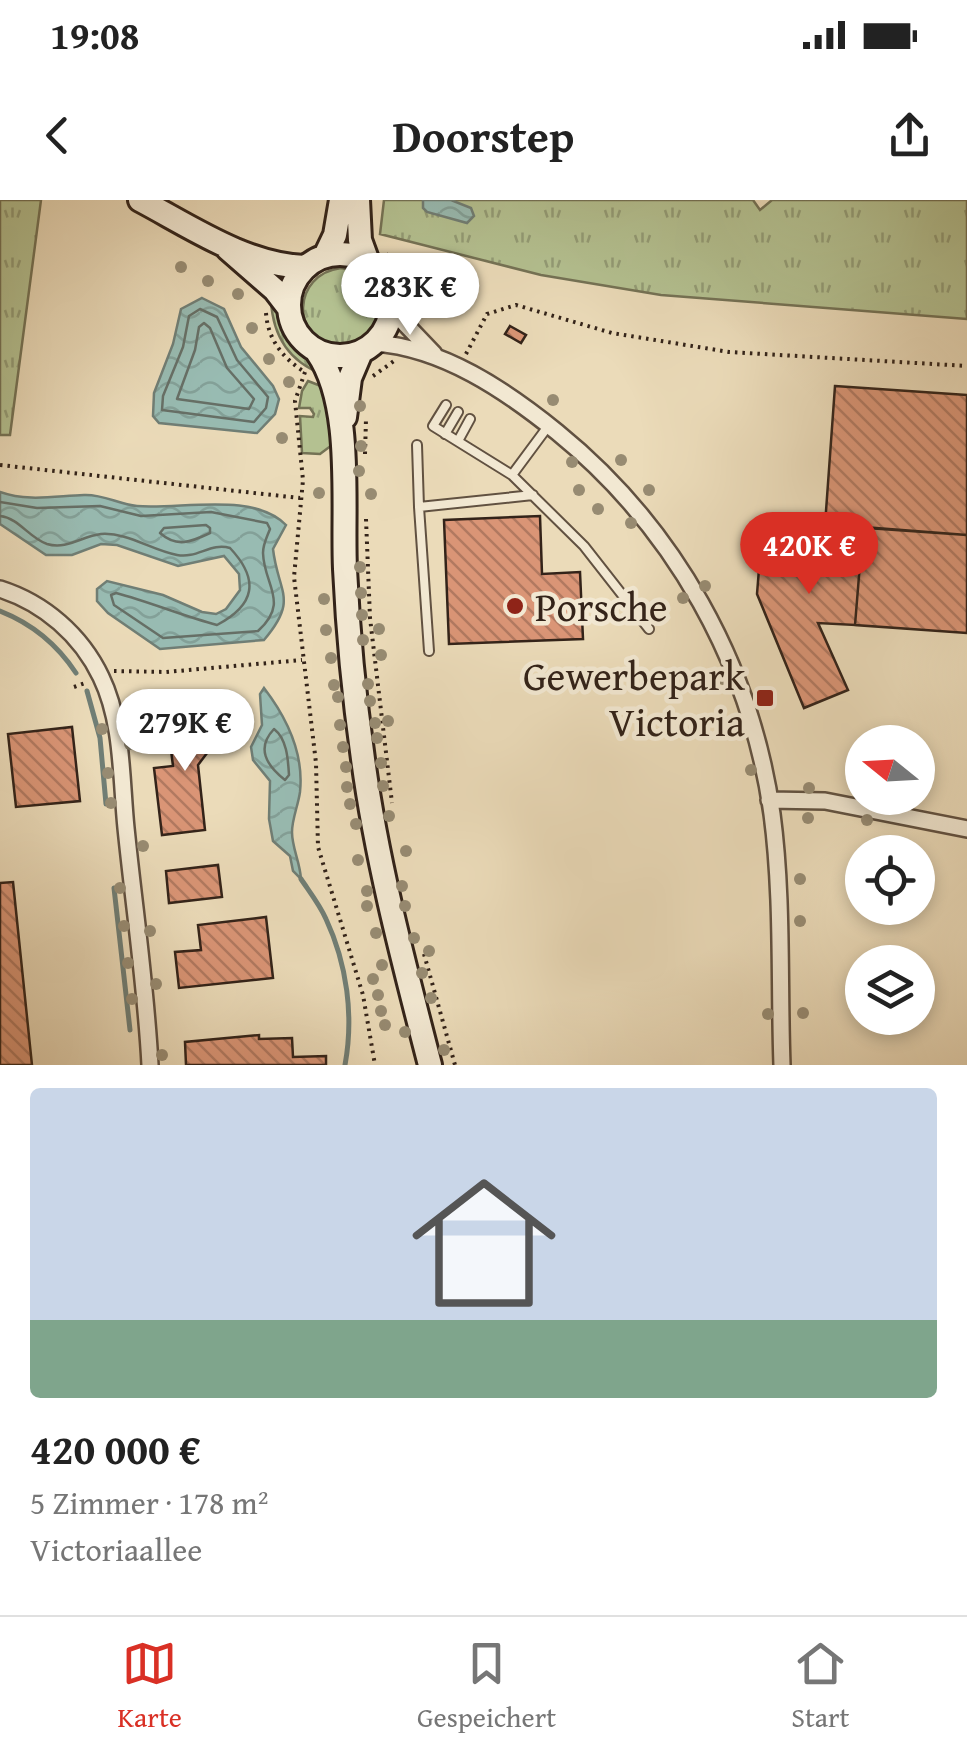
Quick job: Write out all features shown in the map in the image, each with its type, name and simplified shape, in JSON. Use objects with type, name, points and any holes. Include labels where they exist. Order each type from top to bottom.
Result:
[{"type":"street","points":[[140,200],[225,246],[275,290],[277,304],[299,337],[317,352],[332,385],[342,446],[350,646],[364,762],[386,890],[430,1065]]},
{"type":"street","points":[[277,304],[335,235],[341,200]]},
{"type":"street","points":[[342,446],[348,388],[368,347],[385,329],[391,309],[386,282],[374,255],[360,240],[358,200]]},
{"type":"street","points":[[225,246],[315,262],[349,254],[374,255]]},
{"type":"street","points":[[391,309],[437,356],[506,394],[621,490],[670,554],[710,618],[748,706],[770,800],[776,861],[782,1065]]},
{"type":"street","points":[[317,352],[339,357],[368,347],[437,356]]},
{"type":"street","points":[[0,589],[37,606],[65,627],[94,663],[109,698],[119,757],[150,1065]]},
{"type":"street","points":[[770,800],[824,801],[967,828]]},
{"type":"lane","points":[[446,405],[433,426],[512,474],[584,546],[650,629]]},
{"type":"lane","points":[[445,434],[458,412]]},
{"type":"lane","points":[[458,441],[470,420]]},
{"type":"lane","points":[[512,474],[549,426]]},
{"type":"lane","points":[[416,445],[429,651]]},
{"type":"lane","points":[[419,506],[532,494]]},
{"type":"path","points":[[374,255],[408,274],[415,297],[415,318]]},
{"type":"path","points":[[277,304],[266,320],[273,341],[286,359],[313,377]]},
{"type":"path","points":[[458,367],[488,314],[516,305],[612,333],[729,352],[967,366]]},
{"type":"path","points":[[367,378],[400,354]]},
{"type":"path","points":[[304,372],[295,401],[303,480],[294,576],[316,763],[318,847],[363,995],[376,1065]]},
{"type":"path","points":[[365,460],[366,410]]},
{"type":"path","points":[[0,465],[300,498]]},
{"type":"path","points":[[366,508],[370,618],[394,819]]},
{"type":"path","points":[[110,671],[166,672],[302,660]]},
{"type":"path","points":[[74,687],[90,681]]},
{"type":"path","points":[[423,951],[455,1065]]},
{"type":"green space","points":[[0,200],[41,200],[10,435],[0,435]]},
{"type":"green space","points":[[384,200],[753,200],[760,210],[772,200],[967,200],[967,319],[661,295],[541,275],[380,234]]},
{"type":"green space","points":[[341,268],[359,273],[371,283],[380,310],[368,336],[338,345],[322,341],[311,332],[303,307],[313,282]]},
{"type":"green space","points":[[271,301],[293,342],[322,374],[300,362],[284,346]]},
{"type":"green space","points":[[308,381],[326,388],[332,445],[320,454],[302,453],[300,416],[314,414],[310,408],[299,408]]},
{"type":"water","points":[[423,200],[451,200],[471,208],[474,216],[467,223],[427,212]]},
{"type":"water","points":[[202,298],[224,309],[241,347],[279,399],[275,414],[257,433],[159,423],[153,416],[154,393],[173,344],[181,309]]},
{"type":"water","points":[[0,492],[31,498],[91,495],[154,507],[235,505],[272,515],[286,525],[273,549],[284,596],[281,615],[264,640],[160,649],[108,613],[97,601],[97,589],[107,581],[216,614],[226,609],[240,590],[239,574],[224,556],[178,566],[117,545],[101,544],[72,555],[46,555],[0,524]]},
{"type":"water","points":[[264,688],[287,724],[299,764],[300,792],[292,832],[301,879],[293,871],[290,856],[273,841],[270,781],[253,760],[251,747],[262,725],[260,694]]},
{"type":"building","points":[[510,326],[526,335],[521,343],[505,334]]},
{"type":"building","points":[[835,386],[967,395],[967,535],[825,525]]},
{"type":"building","name":"Porsche","points":[[540,516],[542,574],[580,572],[583,639],[449,644],[444,520]]},
{"type":"building","points":[[763,519],[863,527],[855,625],[818,623],[848,690],[804,708],[757,594]]},
{"type":"building","points":[[863,527],[967,535],[967,633],[855,625]]},
{"type":"building","points":[[217,712],[220,736],[198,765],[205,830],[162,835],[154,768],[173,766],[169,734],[174,722],[186,715]]},
{"type":"building","points":[[72,727],[80,801],[16,807],[8,734]]},
{"type":"building","points":[[218,865],[222,897],[169,903],[166,871]]},
{"type":"building","points":[[13,882],[32,1065],[0,1065],[0,883]]},
{"type":"building","points":[[266,917],[273,978],[179,988],[175,952],[201,950],[198,925]]},
{"type":"building","points":[[259,1035],[259,1039],[292,1038],[293,1057],[326,1056],[326,1065],[186,1065],[185,1042]]},
{"type":"waterway","points":[[0,611],[43,636],[76,673]]},
{"type":"waterway","points":[[87,691],[100,738],[106,804]]},
{"type":"waterway","points":[[301,879],[326,919],[344,972],[349,1028],[345,1065]]},
{"type":"waterway","points":[[114,888],[130,1030]]},
{"type":"place","name":"Porsche","points":[[515,606]]},
{"type":"place","name":"Gewerbepark Victoria","points":[[765,698]]}]
